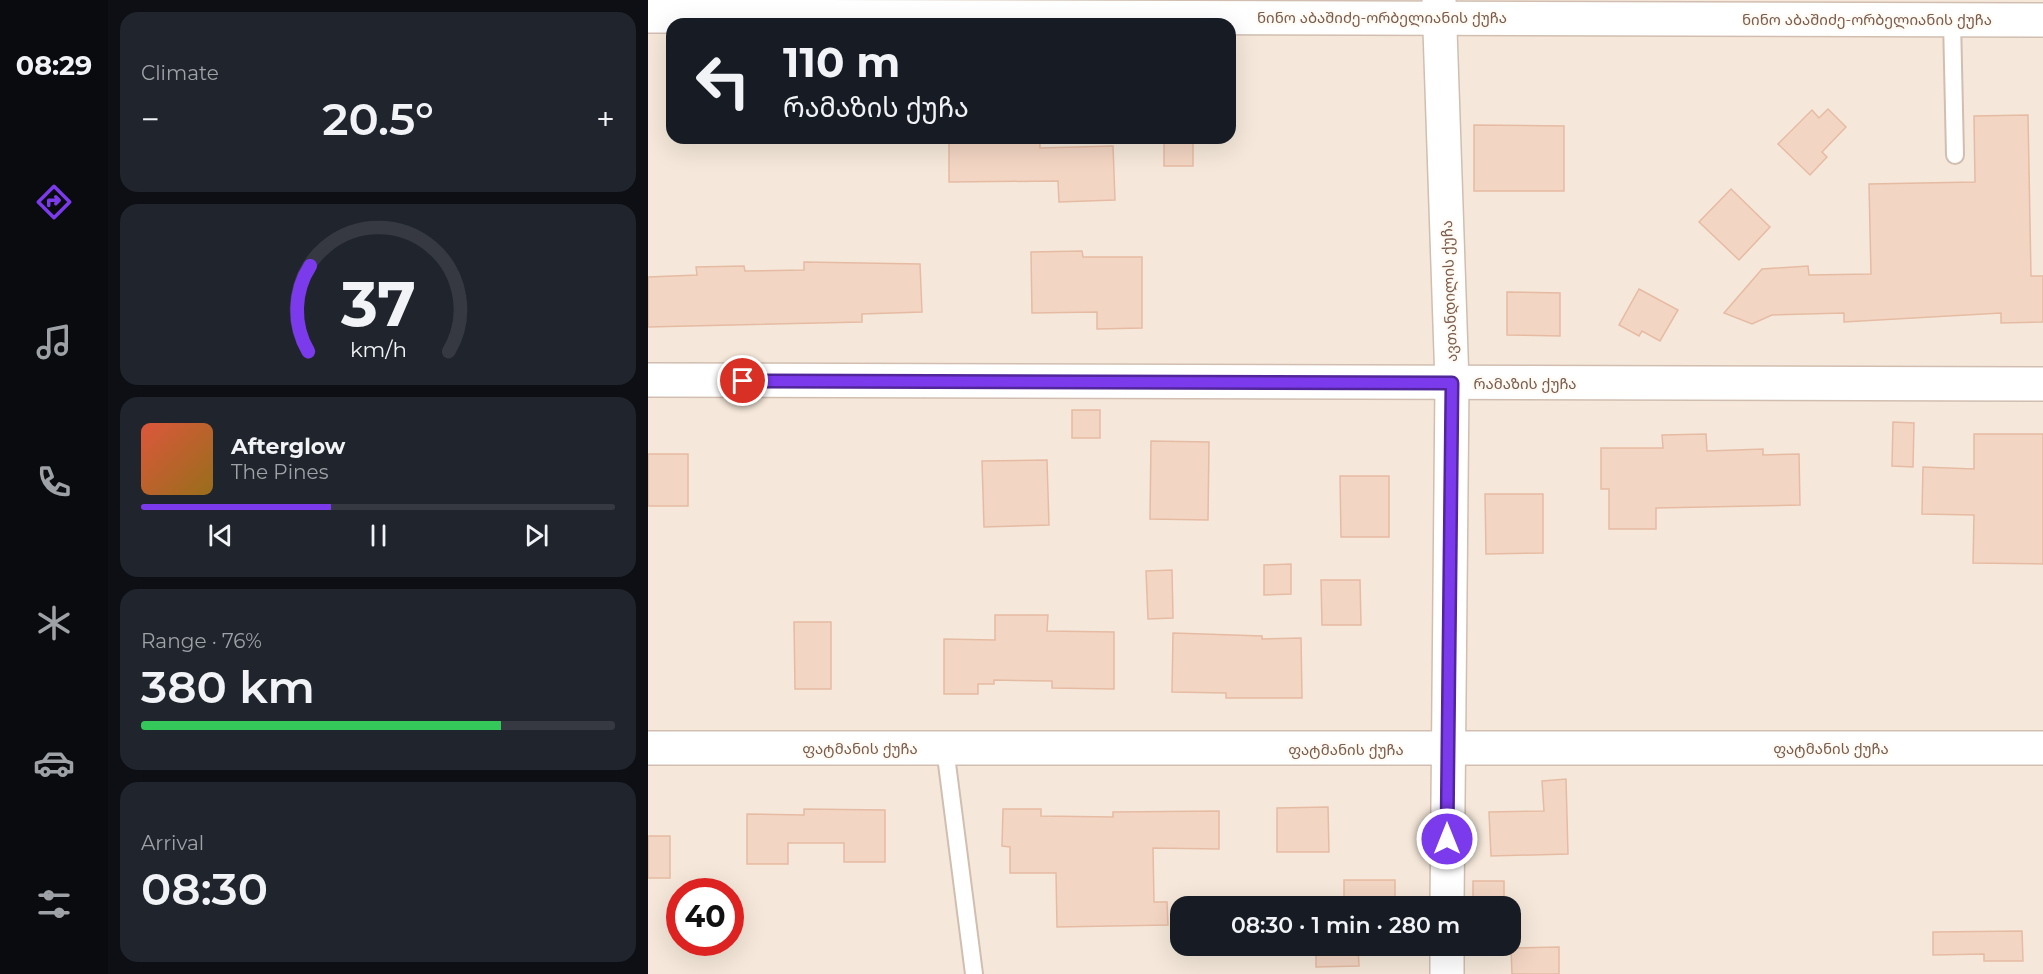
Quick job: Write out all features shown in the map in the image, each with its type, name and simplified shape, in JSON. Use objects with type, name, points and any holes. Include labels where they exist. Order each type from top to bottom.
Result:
[{"type":"street","name":"ნინო აბაშიძე-ორბელიანის ქუჩა","points":[[648,15],[948,8],[1439,8],[1952,20],[2043,20]]},
{"type":"street","name":"ავთანდილის ქუჩა","points":[[1439,8],[1452,383],[1447,896]]},
{"type":"street","name":"რამაზის ქუჩა","points":[[648,380],[2043,384]]},
{"type":"street","name":"ფატმანის ქუჩა","points":[[648,748],[2043,748]]},
{"type":"street","points":[[1447,956],[1447,974]]},
{"type":"lane","points":[[1952,20],[1955,155]]},
{"type":"lane","points":[[945,748],[974,974]]},
{"type":"shaded area","points":[[648,0],[2043,0],[2043,974],[648,974]]},
{"type":"building","points":[[1828,109],[1846,127],[1822,152],[1827,157],[1810,175],[1778,144],[1812,110],[1819,118]]},
{"type":"building","points":[[2028,115],[2031,276],[2043,276],[2043,322],[2001,323],[2001,313],[1844,322],[1844,313],[1772,315],[1752,324],[1724,313],[1762,269],[1808,266],[1809,275],[1871,274],[1869,184],[1975,182],[1974,116]]},
{"type":"building","points":[[1474,125],[1564,126],[1564,191],[1474,191]]},
{"type":"building","points":[[949,144],[1040,144],[1040,148],[1113,146],[1115,200],[1059,202],[1058,181],[949,182]]},
{"type":"building","points":[[1164,144],[1193,144],[1193,166],[1164,166]]},
{"type":"building","points":[[1731,189],[1770,227],[1739,260],[1699,222]]},
{"type":"building","points":[[1082,251],[1083,257],[1142,257],[1142,328],[1097,329],[1097,312],[1032,313],[1031,252]]},
{"type":"building","points":[[804,262],[920,264],[922,312],[862,314],[862,322],[648,327],[648,277],[697,275],[696,267],[744,266],[745,271],[804,270]]},
{"type":"building","points":[[1639,289],[1678,310],[1660,341],[1642,331],[1639,336],[1619,325]]},
{"type":"building","points":[[1507,292],[1560,293],[1560,336],[1507,335]]},
{"type":"building","points":[[1072,410],[1100,410],[1100,438],[1072,438]]},
{"type":"building","points":[[1893,422],[1914,423],[1913,467],[1892,466]]},
{"type":"building","points":[[1706,434],[1707,451],[1763,449],[1763,455],[1799,454],[1800,505],[1656,508],[1656,529],[1609,529],[1609,489],[1601,489],[1601,448],[1663,448],[1662,435]]},
{"type":"building","points":[[1974,434],[2043,434],[2043,564],[1973,563],[1974,515],[1922,514],[1923,467],[1974,469]]},
{"type":"building","points":[[1151,441],[1209,442],[1208,520],[1150,519]]},
{"type":"building","points":[[648,454],[688,454],[688,506],[648,506]]},
{"type":"building","points":[[1047,460],[1049,525],[984,527],[982,461]]},
{"type":"building","points":[[1340,476],[1389,476],[1389,537],[1341,537]]},
{"type":"building","points":[[1485,494],[1543,494],[1543,553],[1486,554]]},
{"type":"building","points":[[1291,564],[1291,594],[1264,595],[1264,565]]},
{"type":"building","points":[[1172,570],[1173,618],[1148,619],[1146,571]]},
{"type":"building","points":[[1321,580],[1360,580],[1361,625],[1322,625]]},
{"type":"building","points":[[995,615],[1048,615],[1047,631],[1114,632],[1114,689],[1052,688],[1052,681],[994,680],[994,684],[978,684],[978,694],[944,694],[944,639],[995,640]]},
{"type":"building","points":[[794,622],[831,622],[831,689],[795,689]]},
{"type":"building","points":[[1173,633],[1262,636],[1262,639],[1301,638],[1302,698],[1226,698],[1226,693],[1172,692]]},
{"type":"building","points":[[1566,779],[1568,854],[1491,856],[1489,812],[1544,811],[1542,781]]},
{"type":"building","points":[[1328,807],[1329,852],[1277,852],[1277,808]]},
{"type":"building","points":[[804,809],[885,810],[885,862],[844,862],[844,843],[788,843],[788,864],[747,864],[747,814],[804,815]]},
{"type":"building","points":[[1003,809],[1041,809],[1041,816],[1113,817],[1113,812],[1219,811],[1219,849],[1153,848],[1154,902],[1167,902],[1168,925],[1057,927],[1056,873],[1010,873],[1010,847],[1002,846]]},
{"type":"building","points":[[648,836],[670,836],[670,878],[648,878]]},
{"type":"building","points":[[1344,880],[1395,880],[1395,896],[1344,896]]},
{"type":"building","points":[[1473,881],[1504,881],[1504,896],[1473,896]]},
{"type":"building","points":[[2022,931],[2023,961],[1984,961],[1984,954],[1933,955],[1933,932]]},
{"type":"building","points":[[1559,947],[1559,974],[1512,974],[1511,956],[1521,956],[1521,948]]},
{"type":"building","points":[[1316,956],[1359,956],[1359,966],[1316,967]]},
{"type":"route","points":[[743,381],[1452,383],[1447,839]]}]
